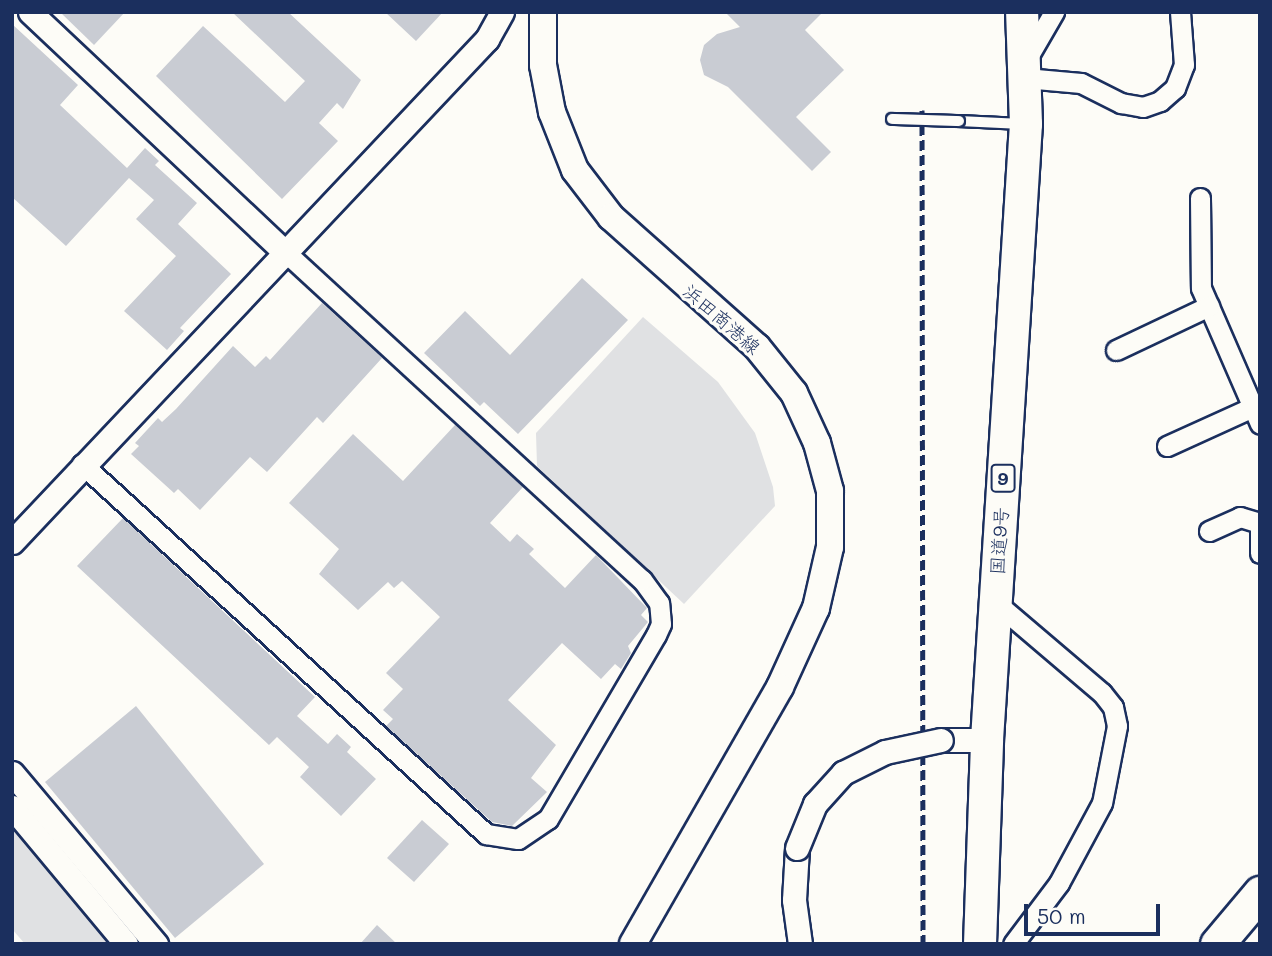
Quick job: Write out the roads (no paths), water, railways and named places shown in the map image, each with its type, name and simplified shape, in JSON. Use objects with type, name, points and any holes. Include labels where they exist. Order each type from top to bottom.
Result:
[{"type":"highway","name":"国道9号","points":[[980,944],[987,740],[1026,124],[1022,12]]},
{"type":"highway","points":[[1217,944],[1260,893]]},
{"type":"main road","name":"浜田商港線","points":[[542,12],[543,65],[552,111],[575,170],[611,217],[757,347],[794,393],[817,443],[830,491],[830,547],[816,608],[780,687],[633,944]]},
{"type":"street","points":[[30,12],[285,252],[642,580],[659,603],[661,624],[548,819],[519,839],[486,834],[82,464]]},
{"type":"street","points":[[12,541],[487,39],[502,12]]},
{"type":"street","points":[[1054,12],[1025,70],[1081,83],[1121,103],[1143,107],[1160,101],[1175,88],[1184,65],[1180,12]]},
{"type":"street","points":[[1167,446],[1256,416],[1209,306],[1198,270],[1200,198]]},
{"type":"street","points":[[1116,350],[1209,306]]},
{"type":"street","points":[[1209,531],[1240,517],[1260,523]]},
{"type":"street","points":[[1260,528],[1260,552]]},
{"type":"street","points":[[995,602],[1102,693],[1113,707],[1117,726],[1102,803],[1059,883],[1013,944]]},
{"type":"street","points":[[800,944],[794,900],[797,848],[816,804],[844,773],[900,747],[941,740],[987,740]]},
{"type":"street","points":[[12,773],[156,944]]},
{"type":"street","points":[[12,807],[126,944]]},
{"type":"lane","points":[[892,118],[1026,124]]},
{"type":"railway","points":[[922,110],[923,944]]}]
